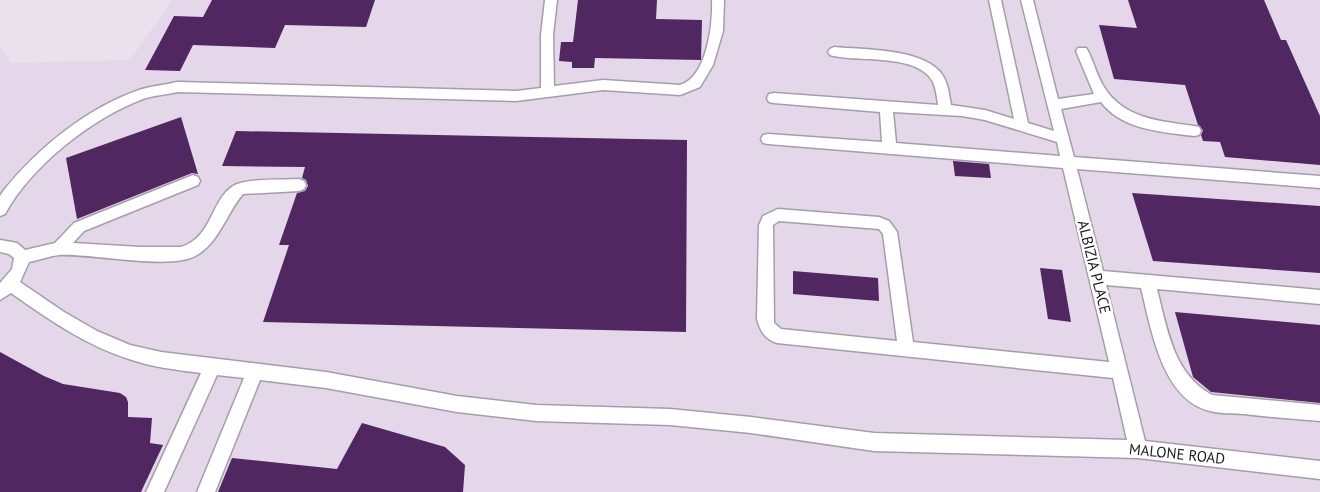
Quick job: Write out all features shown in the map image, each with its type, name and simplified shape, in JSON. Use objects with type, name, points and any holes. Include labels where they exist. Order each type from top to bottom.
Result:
[{"type":"lane","points":[[548,91],[547,35],[551,0]]},
{"type":"lane","points":[[1,206],[33,167],[71,134],[119,104],[143,94],[177,87],[516,96],[603,85],[680,90],[691,87],[697,83],[702,75],[710,55],[720,13],[718,0]]},
{"type":"lane","points":[[995,0],[1022,126]]},
{"type":"lane","name":"ALBIZIA PLACE","points":[[1027,0],[1069,161],[1138,449]]},
{"type":"lane","points":[[1082,51],[1104,97],[1132,120],[1194,131]]},
{"type":"lane","points":[[834,52],[921,63],[936,76],[941,86],[945,110]]},
{"type":"lane","points":[[1054,105],[1104,97]]},
{"type":"lane","points":[[774,98],[985,114],[1063,139]]},
{"type":"lane","points":[[886,107],[889,148]]},
{"type":"lane","points":[[768,139],[1320,182]]},
{"type":"lane","points":[[59,249],[79,227],[193,181]]},
{"type":"lane","points":[[21,257],[59,249],[140,254],[181,254],[190,251],[209,236],[228,200],[238,190],[298,185]]},
{"type":"lane","points":[[906,348],[890,232],[887,228],[879,223],[778,214],[768,220],[766,225],[765,319],[767,327],[777,336],[1120,371]]},
{"type":"lane","points":[[0,246],[16,250],[21,257],[22,266],[18,275],[5,289]]},
{"type":"lane","points":[[1097,277],[1320,297]]},
{"type":"lane","points":[[1147,282],[1170,362],[1178,378],[1194,396],[1210,404],[1320,413]]},
{"type":"lane","name":"MALONE ROAD","points":[[5,289],[91,336],[129,352],[161,360],[326,380],[457,404],[536,413],[670,417],[751,425],[874,442],[1138,449],[1320,470]]},
{"type":"lane","points":[[155,492],[213,366]]},
{"type":"lane","points":[[206,492],[256,371]]},
{"type":"shaded area","points":[[172,0],[1320,0],[1320,492],[0,492],[0,45],[11,63],[130,60]]},
{"type":"building","points":[[212,0],[375,0],[366,27],[285,25],[275,48],[193,45],[180,71],[145,70],[174,16],[203,17]]},
{"type":"building","points":[[578,0],[657,0],[656,19],[702,20],[701,60],[595,58],[594,68],[572,68],[572,62],[559,61],[561,42],[573,42]]},
{"type":"building","points":[[1128,0],[1264,0],[1281,40],[1286,40],[1320,116],[1320,165],[1225,157],[1220,142],[1203,141],[1201,135],[1203,130],[1198,125],[1185,85],[1114,79],[1099,25],[1137,28]]},
{"type":"building","points":[[181,117],[198,174],[192,173],[77,219],[66,158]]},
{"type":"building","points":[[236,131],[687,140],[686,332],[263,322],[289,245],[279,245],[297,193],[305,191],[308,186],[306,180],[302,178],[305,167],[222,166]]},
{"type":"building","points":[[953,161],[989,164],[991,178],[955,176]]},
{"type":"building","points":[[1132,193],[1320,206],[1320,273],[1153,261]]},
{"type":"building","points":[[1040,268],[1062,270],[1071,322],[1048,319]]},
{"type":"building","points":[[793,271],[878,278],[879,301],[793,294]]},
{"type":"building","points":[[1175,312],[1320,325],[1320,403],[1211,392],[1193,377]]},
{"type":"building","points":[[0,352],[63,384],[120,393],[126,397],[128,402],[128,417],[152,418],[150,443],[163,445],[141,492],[0,492]]},
{"type":"building","points":[[362,423],[445,447],[465,465],[463,492],[218,492],[232,458],[337,469]]}]
